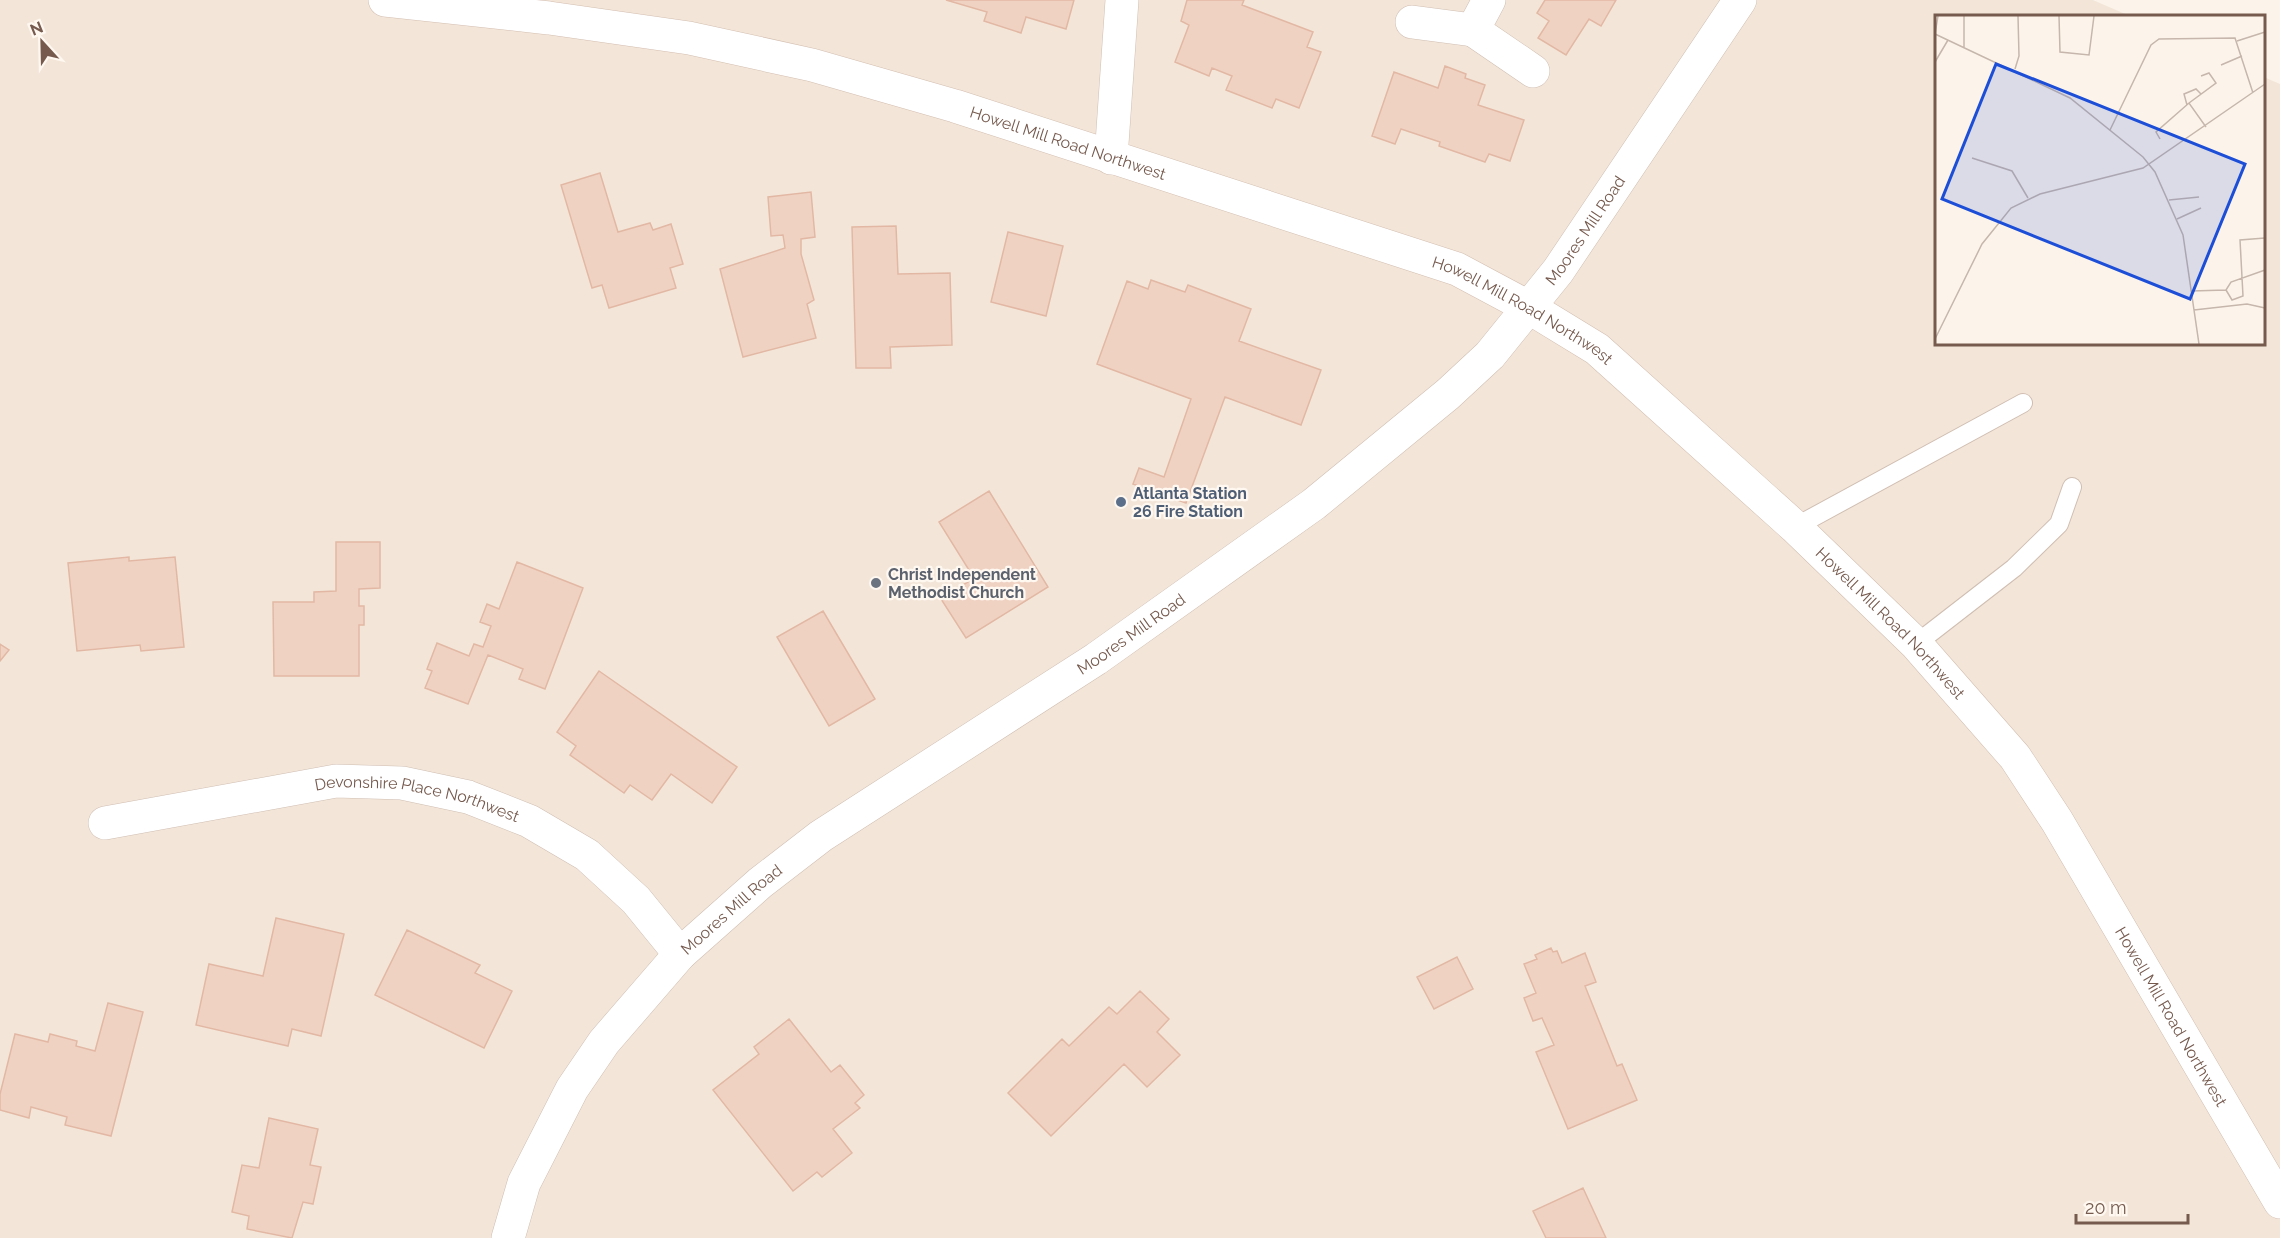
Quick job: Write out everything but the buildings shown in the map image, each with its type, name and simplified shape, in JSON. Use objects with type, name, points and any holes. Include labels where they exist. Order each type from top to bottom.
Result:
[{"type":"street","name":"Howell Mill Road Northwest","points":[[385,0],[549,18],[689,38],[845,74],[955,106],[1457,269],[1530,308],[1597,349],[1795,527],[1916,644],[2015,757],[2272,1169],[2280,1202]]},
{"type":"street","points":[[1111,158],[1122,0]]},
{"type":"street","points":[[1473,30],[1489,0]]},
{"type":"street","name":"Moores Mill Road","points":[[508,1238],[524,1182],[572,1089],[604,1042],[680,954],[760,883],[821,836],[1096,659],[1314,504],[1448,394],[1490,355],[1530,308],[1571,253],[1740,0]]},
{"type":"street","points":[[1412,22],[1473,30],[1533,71]]},
{"type":"street","name":"Devonshire Place Northwest","points":[[105,823],[336,781],[402,783],[468,797],[529,821],[586,855],[636,900],[680,954]]},
{"type":"lane","points":[[1795,527],[2024,403]]},
{"type":"lane","points":[[1916,644],[2014,568],[2059,524],[2072,487]]},
{"type":"shaded area","points":[[0,0],[2093,0],[2128,15],[1935,15],[1935,345],[2265,345],[2265,77],[2280,84],[2280,1238],[0,1238]]},
{"type":"place","name":"Atlanta Station 26 Fire Station","points":[[1121,502]]},
{"type":"place","name":"Christ Independent Methodist Church","points":[[876,583]]}]
